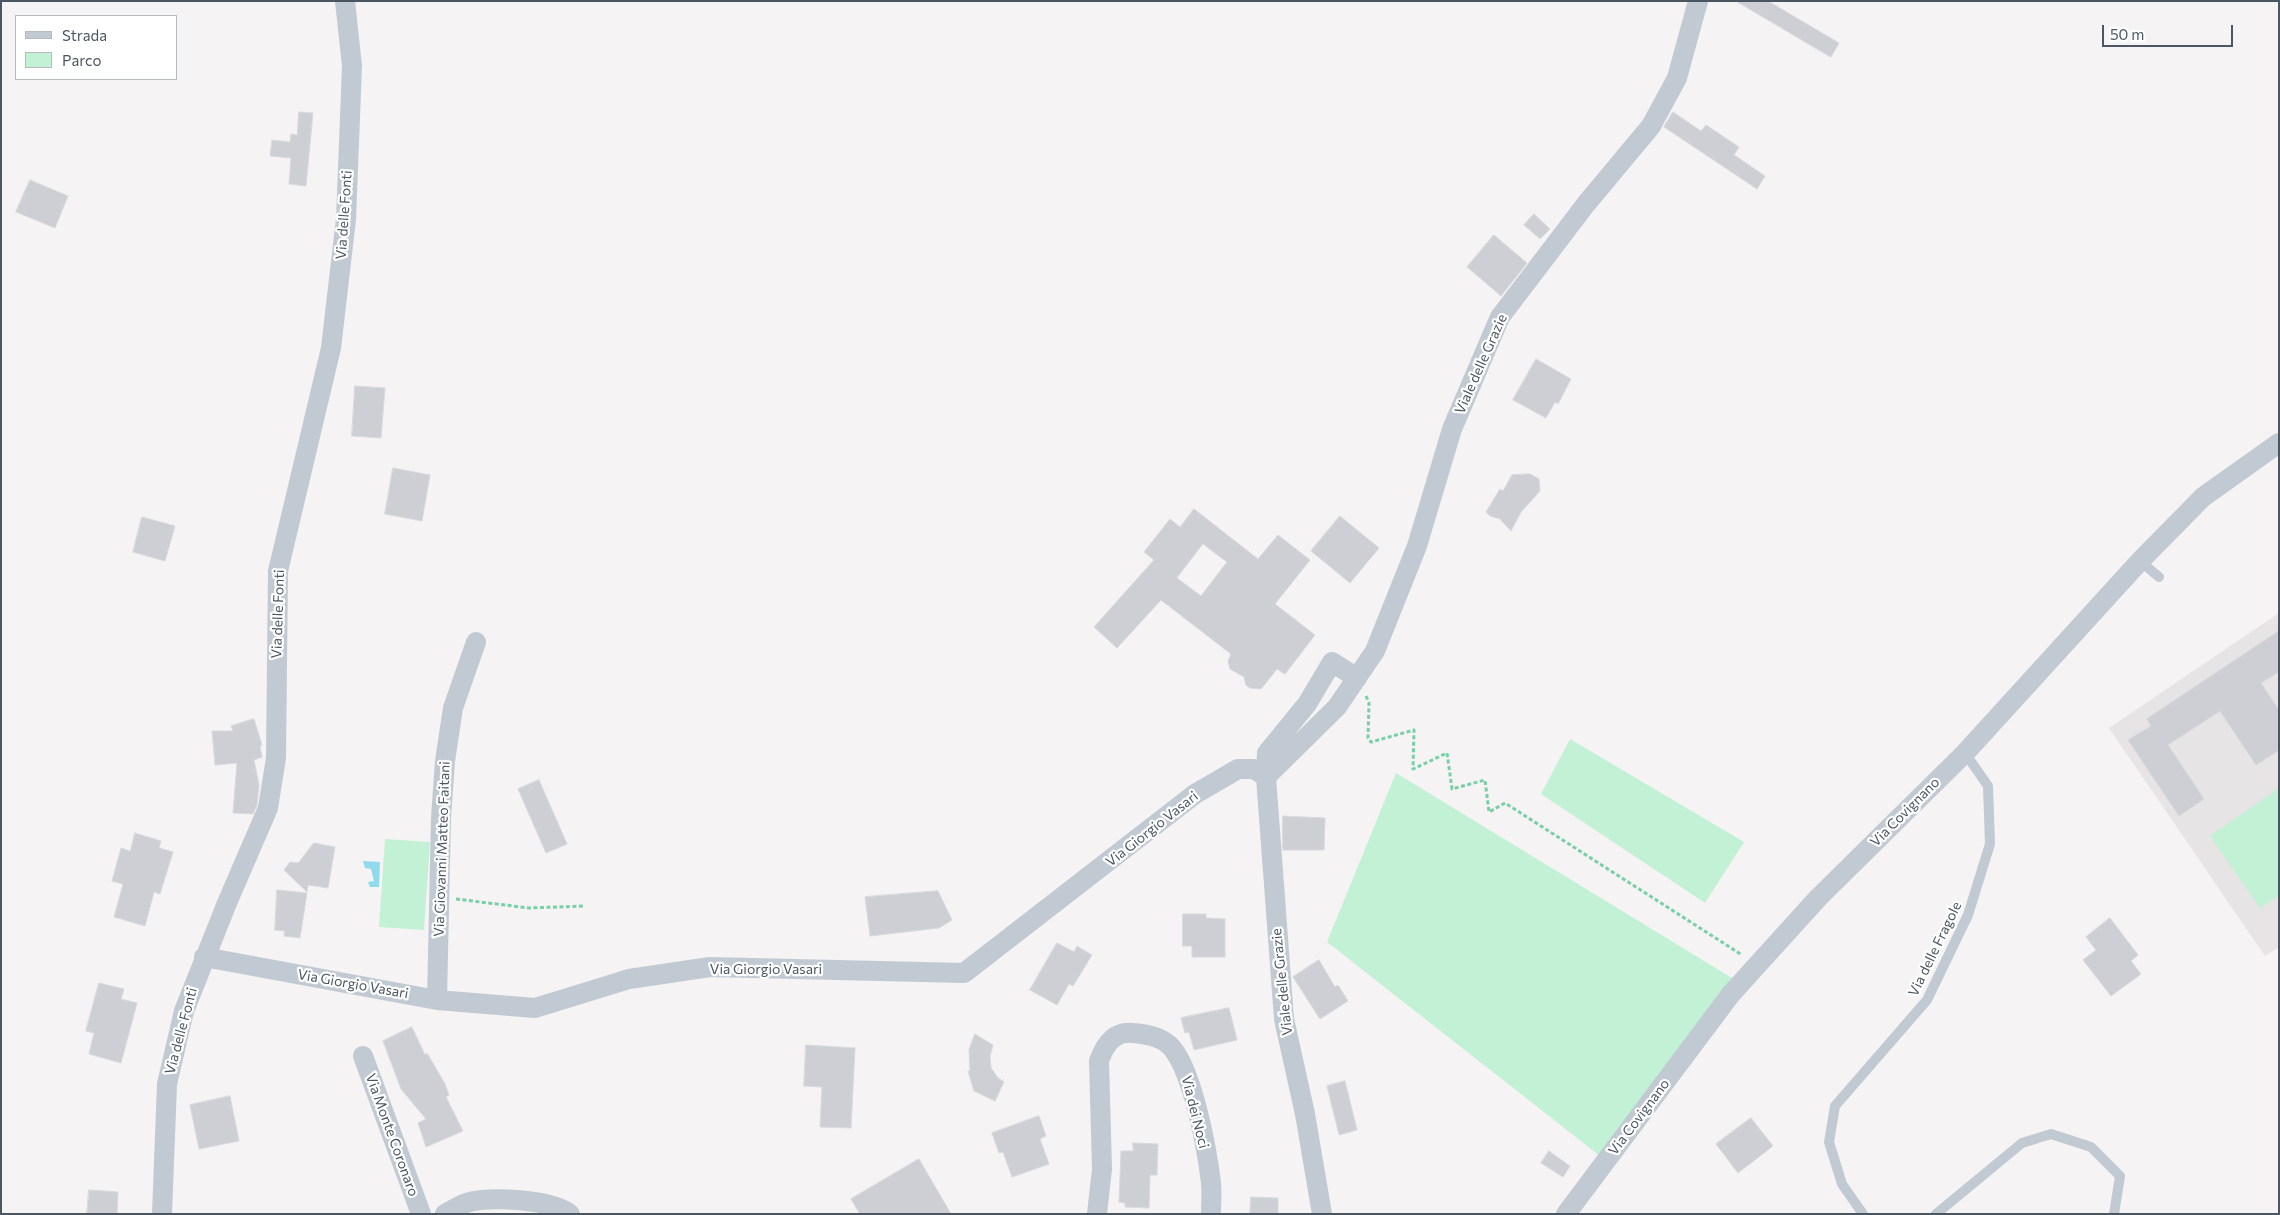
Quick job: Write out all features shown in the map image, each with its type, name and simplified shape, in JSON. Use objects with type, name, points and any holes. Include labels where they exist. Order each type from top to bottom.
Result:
[{"type":"street","name":"Via delle Fonti","points":[[162,1214],[167,1084],[184,1011],[204,957],[268,808],[276,758],[278,571],[331,348],[346,219],[352,66],[345,1]]},
{"type":"street","name":"Viale delle Grazie","points":[[1266,777],[1337,707],[1375,651],[1417,546],[1452,429],[1500,317],[1586,204],[1651,126],[1678,78],[1698,1]]},
{"type":"street","name":"Via Covignano","points":[[1566,1214],[1731,994],[1756,965],[1818,898],[1965,753],[2140,561],[2203,497],[2279,443]]},
{"type":"street","name":"Via Giovanni Matteo Faitani","points":[[437,1000],[441,817],[445,761],[453,708],[476,642]]},
{"type":"street","name":"Viale delle Grazie","points":[[1322,1214],[1305,1114],[1284,1018],[1266,777],[1267,753],[1307,704],[1332,662],[1357,678]]},
{"type":"street","name":"Via Giorgio Vasari","points":[[204,957],[437,1000],[536,1008],[630,978],[710,967],[964,973],[1195,794],[1238,769],[1254,769],[1266,777]]},
{"type":"street","name":"Via dei Noci","points":[[1097,1214],[1102,1169],[1099,1061],[1104,1048],[1116,1035],[1128,1032],[1149,1034],[1171,1047],[1184,1069],[1198,1116],[1211,1184],[1211,1214]]},
{"type":"street","name":"Via Monte Coronaro","points":[[363,1056],[421,1214]]},
{"type":"street","points":[[445,1214],[466,1203],[495,1199],[526,1201],[564,1209],[570,1214]]},
{"type":"lane","points":[[2140,561],[2159,577]]},
{"type":"lane","name":"Via delle Fragole","points":[[1864,1214],[1842,1184],[1829,1142],[1835,1106],[1927,1000],[1968,915],[1990,844],[1988,786],[1965,753]]},
{"type":"lane","points":[[1936,1214],[2022,1143],[2051,1134],[2091,1147],[2120,1176],[2114,1214]]},
{"type":"path","points":[[1357,678],[1369,703],[1368,738],[1371,742],[1414,730],[1413,769],[1448,753],[1452,789],[1485,780],[1489,812],[1506,803],[1756,965]]},
{"type":"path","points":[[440,897],[529,908],[584,906]]},
{"type":"shaded area","points":[[2279,613],[2279,947],[2265,956],[2109,728]]},
{"type":"green space","points":[[1570,739],[1744,842],[1705,903],[1541,794]]},
{"type":"green space","points":[[1396,773],[1732,978],[1600,1156],[1327,942]]},
{"type":"green space","points":[[2279,788],[2279,895],[2260,908],[2210,836]]},
{"type":"green space","points":[[385,839],[430,842],[424,930],[379,927]]},
{"type":"water","points":[[363,861],[380,862],[379,887],[370,887],[368,882],[374,881],[371,869],[365,868]]},
{"type":"building","points":[[1736,1],[1768,1],[1839,43],[1831,57]]},
{"type":"building","points":[[299,112],[313,113],[306,186],[289,184],[291,158],[270,156],[272,140],[290,142],[291,134],[297,135]]},
{"type":"building","points":[[1673,112],[1701,131],[1706,125],[1739,147],[1734,155],[1765,176],[1757,189],[1664,127]]},
{"type":"building","points":[[30,180],[68,196],[55,228],[16,212]]},
{"type":"building","points":[[1534,214],[1550,229],[1540,239],[1524,225]]},
{"type":"building","points":[[1494,235],[1527,263],[1501,296],[1467,267]]},
{"type":"building","points":[[1536,359],[1571,379],[1558,404],[1555,402],[1546,418],[1513,400]]},
{"type":"building","points":[[355,386],[385,388],[381,438],[352,436]]},
{"type":"building","points":[[393,468],[430,475],[422,521],[385,514]]},
{"type":"building","points":[[1530,474],[1539,479],[1540,491],[1521,512],[1511,531],[1500,519],[1490,516],[1486,512],[1500,489],[1503,491],[1512,475]]},
{"type":"building","points":[[1194,509],[1258,559],[1278,535],[1310,560],[1275,604],[1315,635],[1285,674],[1277,669],[1261,689],[1250,688],[1246,685],[1244,677],[1230,669],[1228,661],[1231,654],[1161,600],[1117,648],[1094,627],[1154,560],[1144,552],[1170,519],[1180,527]],"holes":[[[1203,544],[1227,562],[1201,596],[1177,578]]]},
{"type":"building","points":[[1340,516],[1379,548],[1350,583],[1311,551]]},
{"type":"building","points":[[142,517],[175,526],[165,561],[133,552]]},
{"type":"building","points":[[2279,631],[2279,672],[2261,683],[2279,710],[2279,750],[2256,765],[2220,711],[2168,745],[2204,799],[2179,816],[2128,740],[2151,726],[2147,719]]},
{"type":"building","points":[[254,719],[262,745],[260,746],[262,757],[254,760],[259,785],[257,805],[253,814],[233,813],[237,763],[215,765],[212,731],[233,731],[231,726]]},
{"type":"building","points":[[539,780],[567,844],[546,853],[518,789]]},
{"type":"building","points":[[1283,816],[1325,818],[1324,850],[1283,850]]},
{"type":"building","points":[[135,833],[161,841],[159,848],[173,852],[160,894],[154,892],[145,926],[114,917],[123,884],[112,881],[121,848],[130,851]]},
{"type":"building","points":[[314,843],[335,847],[328,888],[308,885],[307,892],[284,870],[290,862],[298,863]]},
{"type":"building","points":[[277,890],[307,893],[300,938],[284,936],[285,931],[275,930]]},
{"type":"building","points":[[938,891],[952,920],[939,928],[870,936],[865,897]]},
{"type":"building","points":[[1183,914],[1206,914],[1206,918],[1225,919],[1225,957],[1192,957],[1192,946],[1183,946]]},
{"type":"building","points":[[2110,918],[2138,955],[2131,961],[2141,974],[2111,996],[2083,960],[2096,950],[2086,937]]},
{"type":"building","points":[[1057,943],[1074,952],[1077,946],[1092,955],[1073,986],[1069,984],[1057,1005],[1030,990]]},
{"type":"building","points":[[1319,960],[1335,987],[1338,985],[1348,1001],[1320,1019],[1293,977]]},
{"type":"building","points":[[99,983],[124,989],[121,999],[137,1003],[121,1063],[89,1054],[94,1033],[86,1031]]},
{"type":"building","points":[[1229,1008],[1237,1040],[1194,1050],[1189,1032],[1185,1033],[1181,1018]]},
{"type":"building","points":[[412,1027],[425,1055],[427,1053],[445,1084],[449,1095],[446,1097],[463,1131],[426,1147],[418,1123],[426,1119],[401,1089],[383,1041]]},
{"type":"building","points":[[975,1034],[993,1045],[990,1056],[991,1068],[998,1078],[1004,1082],[995,1101],[974,1091],[968,1071],[970,1071],[969,1050]]},
{"type":"building","points":[[806,1045],[855,1048],[851,1128],[820,1127],[822,1087],[804,1086]]},
{"type":"building","points":[[1345,1081],[1357,1130],[1339,1135],[1327,1086]]},
{"type":"building","points":[[230,1096],[239,1141],[199,1149],[190,1105]]},
{"type":"building","points":[[1039,1116],[1046,1136],[1040,1139],[1049,1164],[1012,1177],[1003,1152],[999,1153],[992,1133]]},
{"type":"building","points":[[1751,1118],[1773,1146],[1738,1173],[1716,1144]]},
{"type":"building","points":[[1133,1143],[1158,1144],[1157,1175],[1150,1175],[1149,1208],[1125,1207],[1125,1203],[1119,1202],[1121,1151],[1133,1151]]},
{"type":"building","points":[[1549,1151],[1570,1166],[1563,1177],[1541,1163]]},
{"type":"building","points":[[919,1159],[951,1214],[860,1214],[851,1199]]},
{"type":"building","points":[[89,1190],[118,1192],[117,1214],[87,1214]]},
{"type":"building","points":[[1251,1197],[1278,1198],[1278,1214],[1250,1214]]}]
